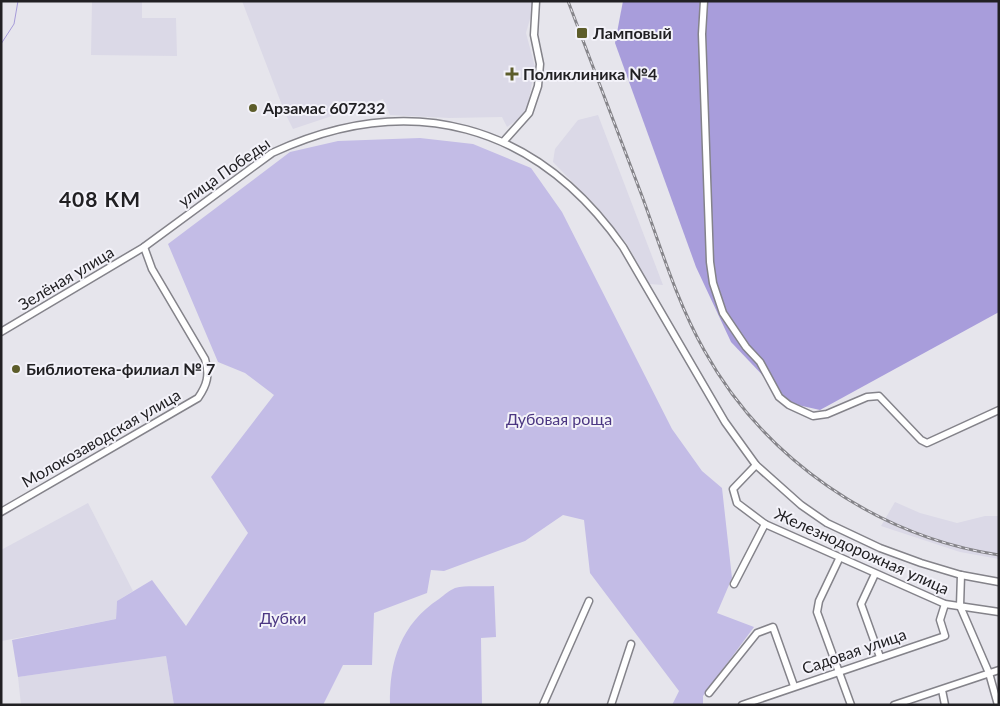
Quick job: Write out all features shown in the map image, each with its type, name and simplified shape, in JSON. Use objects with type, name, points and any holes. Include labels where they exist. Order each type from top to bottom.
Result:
[{"type":"street","points":[[503,142],[529,113],[538,86],[540,64],[534,35],[536,1]]},
{"type":"street","points":[[704,1],[702,34],[708,214],[713,283],[723,313],[746,347],[760,362],[779,397],[789,405],[813,416],[827,414],[866,397],[879,396],[921,440],[928,443],[999,410]]},
{"type":"street","name":"улица Победы","points":[[144,247],[272,153],[311,137],[348,128],[391,122],[431,123],[467,129],[503,142],[528,155],[555,174],[586,201],[609,227],[623,247],[725,422],[756,465],[801,505],[827,523],[880,548],[961,575],[999,582]]},
{"type":"street","name":"Зелёная улица","points":[[1,332],[144,247]]},
{"type":"street","name":"Молокозаводская улица","points":[[1,512],[198,398],[206,386],[209,370],[205,359],[152,269],[144,247]]},
{"type":"street","name":"Железнодорожная улица","points":[[756,465],[733,489],[737,503],[764,524],[945,604],[999,612]]},
{"type":"street","points":[[734,584],[764,524]]},
{"type":"street","points":[[839,558],[819,601],[817,612],[851,705]]},
{"type":"street","points":[[875,574],[861,604],[880,657]]},
{"type":"street","points":[[961,575],[960,606],[988,674],[998,705]]},
{"type":"street","points":[[544,705],[589,601]]},
{"type":"street","name":"Садовая улица","points":[[742,705],[945,636],[940,620],[945,604]]},
{"type":"street","points":[[710,693],[757,633],[774,627],[794,686]]},
{"type":"street","points":[[610,705],[631,644]]},
{"type":"street","points":[[894,705],[999,670]]},
{"type":"street","points":[[942,690],[945,705]]},
{"type":"shaded area","points":[[242,1],[533,1],[534,5],[526,33],[535,67],[528,104],[523,116],[507,127],[502,117],[450,118],[390,115],[383,99],[293,129],[285,113]]},
{"type":"shaded area","points":[[623,1],[999,1],[999,312],[820,410],[789,403],[731,342],[696,267],[615,43]]},
{"type":"shaded area","points":[[92,2],[142,2],[142,18],[176,18],[177,56],[91,55]]},
{"type":"shaded area","points":[[598,115],[663,285],[649,284],[627,244],[597,207],[553,162],[555,149],[578,120]]},
{"type":"shaded area","points":[[895,502],[920,513],[957,523],[985,516],[999,516],[999,559],[960,552],[881,526]]},
{"type":"shaded area","points":[[88,503],[133,591],[117,601],[116,619],[2,641],[1,550]]},
{"type":"shaded area","points":[[166,656],[174,705],[21,705],[18,677]]},
{"type":"green space","points":[[420,138],[473,144],[531,168],[562,212],[672,429],[702,471],[722,488],[732,578],[717,613],[754,627],[703,696],[703,705],[672,705],[679,691],[590,573],[584,520],[563,515],[525,541],[444,571],[431,570],[427,593],[374,613],[372,665],[343,665],[323,705],[174,705],[166,656],[18,677],[12,640],[116,619],[117,601],[152,580],[186,626],[248,533],[211,477],[274,395],[245,373],[218,362],[168,244],[290,152],[338,141]]},
{"type":"green space","points":[[494,586],[496,637],[481,638],[482,705],[390,705],[390,689],[395,659],[400,645],[415,620],[426,609],[455,588]]},
{"type":"waterway","points":[[1,44],[14,24],[18,1]]},
{"type":"railway","points":[[568,1],[678,294],[694,332],[729,389],[758,425],[791,458],[828,486],[867,511],[909,530],[953,545],[999,555]]},
{"type":"place","name":"Ламповый","points":[[582,33]]},
{"type":"place","name":"Поликлиника №4","points":[[512,74]]},
{"type":"place","name":"Арзамас 607232","points":[[253,108]]},
{"type":"place","name":"Библиотека-филиал № 7","points":[[16,369]]},
{"type":"district","name":"408 КМ","points":[[100,200]]},
{"type":"park label","name":"Дубовая роща","points":[[559,419]]},
{"type":"park label","name":"Дубки","points":[[283,618]]}]
